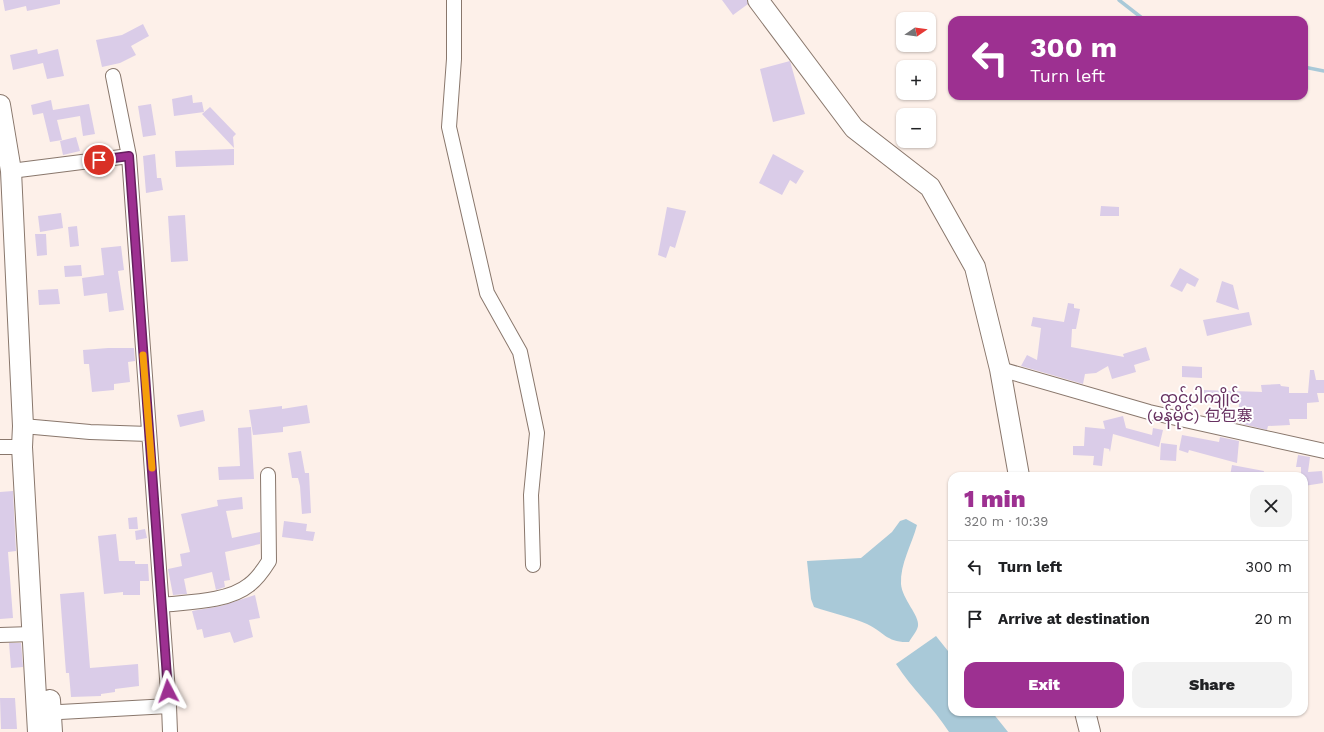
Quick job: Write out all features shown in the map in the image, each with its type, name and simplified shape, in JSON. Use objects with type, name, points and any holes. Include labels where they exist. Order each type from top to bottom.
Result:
[{"type":"main road","points":[[758,0],[854,128],[930,187],[975,268],[1000,370],[1018,472]]},
{"type":"main road","points":[[0,104],[11,171],[23,426],[22,447],[32,634],[44,723]]},
{"type":"main road","points":[[23,426],[33,458],[44,723]]},
{"type":"main road","points":[[1086,716],[1090,732]]},
{"type":"street","points":[[454,0],[454,59],[449,127],[487,293],[520,352],[537,433],[531,495],[532,565]]},
{"type":"street","points":[[113,76],[129,156],[170,732]]},
{"type":"street","points":[[11,171],[129,156]]},
{"type":"street","points":[[1000,370],[1149,412],[1324,451]]},
{"type":"street","points":[[23,426],[90,432],[149,434]]},
{"type":"street","points":[[0,447],[22,447]]},
{"type":"street","points":[[162,605],[210,600],[233,594],[249,586],[264,569],[269,561],[268,475]]},
{"type":"street","points":[[0,635],[32,634]]},
{"type":"street","points":[[44,723],[169,706]]},
{"type":"water","points":[[906,519],[917,525],[904,562],[901,577],[902,590],[918,622],[917,630],[909,642],[896,641],[867,624],[814,607],[811,599],[807,561],[861,558],[892,532],[900,521]]},
{"type":"water","points":[[936,636],[948,651],[948,716],[995,716],[1008,732],[949,732],[896,664]]},
{"type":"building","points":[[3,0],[60,0],[60,4],[27,11],[26,6],[5,11]]},
{"type":"building","points":[[722,0],[747,0],[748,4],[733,15]]},
{"type":"building","points":[[143,24],[149,36],[131,46],[136,55],[120,63],[102,67],[96,40],[122,35]]},
{"type":"building","points":[[37,49],[38,54],[58,49],[64,76],[47,79],[43,63],[13,70],[10,55]]},
{"type":"building","points":[[790,61],[805,114],[773,122],[760,69]]},
{"type":"building","points":[[192,95],[193,103],[202,102],[204,112],[174,116],[172,99]]},
{"type":"building","points":[[51,100],[53,110],[89,104],[95,134],[83,136],[80,116],[57,120],[62,140],[50,142],[43,113],[33,115],[31,105]]},
{"type":"building","points":[[151,104],[156,135],[143,137],[138,106]]},
{"type":"building","points":[[210,107],[236,134],[233,137],[234,148],[202,114]]},
{"type":"building","points":[[76,137],[80,151],[63,155],[60,141]]},
{"type":"building","points":[[234,149],[234,165],[176,167],[175,151]]},
{"type":"building","points":[[155,154],[157,178],[161,178],[163,190],[146,193],[143,156]]},
{"type":"building","points":[[773,154],[804,171],[796,184],[790,180],[782,195],[759,183]]},
{"type":"building","points":[[1101,206],[1119,207],[1119,216],[1100,216]]},
{"type":"building","points":[[667,207],[686,211],[675,248],[670,246],[666,258],[658,255]]},
{"type":"building","points":[[61,213],[63,228],[40,232],[38,216]]},
{"type":"building","points":[[185,215],[188,261],[171,262],[168,216]]},
{"type":"building","points":[[77,226],[79,246],[70,247],[68,227]]},
{"type":"building","points":[[35,234],[46,234],[47,255],[37,256]]},
{"type":"building","points":[[121,246],[124,270],[118,271],[124,310],[109,312],[107,293],[84,296],[82,278],[104,275],[101,248]]},
{"type":"building","points":[[81,265],[82,276],[65,277],[64,266]]},
{"type":"building","points":[[1180,268],[1199,279],[1195,287],[1187,283],[1182,292],[1170,286]]},
{"type":"building","points":[[1222,281],[1233,285],[1239,310],[1216,302]]},
{"type":"building","points":[[58,289],[60,304],[39,305],[38,290]]},
{"type":"building","points":[[1068,303],[1074,304],[1074,308],[1080,309],[1076,329],[1072,329],[1071,347],[1124,357],[1123,354],[1146,347],[1150,360],[1134,365],[1136,372],[1112,379],[1108,366],[1096,373],[1085,374],[1083,384],[1021,366],[1027,355],[1037,360],[1041,328],[1031,326],[1033,317],[1064,322]]},
{"type":"building","points":[[1249,312],[1252,325],[1207,336],[1203,320]]},
{"type":"building","points":[[134,348],[135,361],[128,362],[130,382],[114,384],[114,390],[92,392],[89,364],[84,364],[83,350]]},
{"type":"building","points":[[1182,366],[1202,367],[1202,378],[1182,377]]},
{"type":"building","points":[[1310,370],[1314,370],[1316,380],[1324,380],[1324,393],[1317,393],[1319,402],[1307,403],[1307,419],[1289,419],[1290,425],[1268,426],[1267,430],[1238,423],[1239,404],[1204,403],[1204,390],[1262,392],[1261,385],[1280,384],[1281,386],[1289,387],[1289,393],[1308,393]]},
{"type":"building","points":[[307,405],[310,423],[283,427],[283,432],[253,435],[249,410],[282,406],[282,409]]},
{"type":"building","points":[[203,410],[205,421],[180,427],[177,415]]},
{"type":"building","points":[[1123,416],[1126,428],[1152,435],[1153,428],[1163,430],[1159,447],[1113,434],[1110,452],[1109,449],[1104,448],[1102,466],[1093,465],[1094,456],[1073,455],[1073,446],[1084,446],[1085,427],[1105,429],[1103,421]]},
{"type":"building","points":[[251,427],[254,479],[219,480],[218,467],[240,466],[238,428]]},
{"type":"building","points":[[1182,435],[1219,442],[1220,437],[1239,441],[1237,463],[1189,450],[1188,453],[1179,450]]},
{"type":"building","points":[[1161,443],[1177,445],[1176,461],[1160,460]]},
{"type":"building","points":[[301,451],[305,473],[309,473],[311,513],[302,514],[300,486],[298,478],[292,478],[288,453]]},
{"type":"building","points":[[1298,455],[1310,457],[1308,472],[1301,472],[1301,467],[1296,467]]},
{"type":"building","points":[[1232,465],[1264,471],[1264,472],[1231,472]]},
{"type":"building","points":[[1322,471],[1323,483],[1308,485],[1308,472]]},
{"type":"building","points":[[13,491],[16,551],[8,552],[13,618],[0,619],[0,492]]},
{"type":"building","points":[[242,497],[243,509],[226,511],[232,538],[260,532],[260,544],[225,552],[230,580],[224,581],[225,587],[216,590],[212,572],[184,579],[187,594],[173,595],[168,569],[182,566],[180,554],[190,552],[181,514],[218,506],[217,500]]},
{"type":"building","points":[[137,517],[138,529],[129,529],[128,518]]},
{"type":"building","points":[[284,521],[307,524],[306,531],[315,532],[313,541],[282,537]]},
{"type":"building","points":[[145,529],[147,538],[136,540],[135,531]]},
{"type":"building","points":[[116,534],[119,561],[135,561],[135,564],[148,564],[149,581],[140,581],[140,595],[123,595],[123,592],[104,594],[98,536]]},
{"type":"building","points":[[84,592],[90,668],[138,664],[139,686],[115,689],[115,692],[101,694],[101,696],[71,697],[69,673],[66,673],[60,594]]},
{"type":"building","points":[[255,595],[260,618],[249,620],[253,637],[234,643],[230,632],[204,638],[202,629],[197,630],[192,611],[221,606]]},
{"type":"building","points":[[9,643],[21,643],[23,667],[11,668]]},
{"type":"building","points":[[0,698],[15,698],[17,729],[1,729]]},
{"type":"waterway","points":[[1119,0],[1139,16]]},
{"type":"waterway","points":[[1308,68],[1324,71]]},
{"type":"slow traffic","points":[[143,355],[152,468]]},
{"type":"district","name":"ထင်ပါကျိုင် (မန်မိုင်) 包包寨","points":[[1200,406]]},
{"type":"route","points":[[99,160],[129,156],[168,691]]}]
